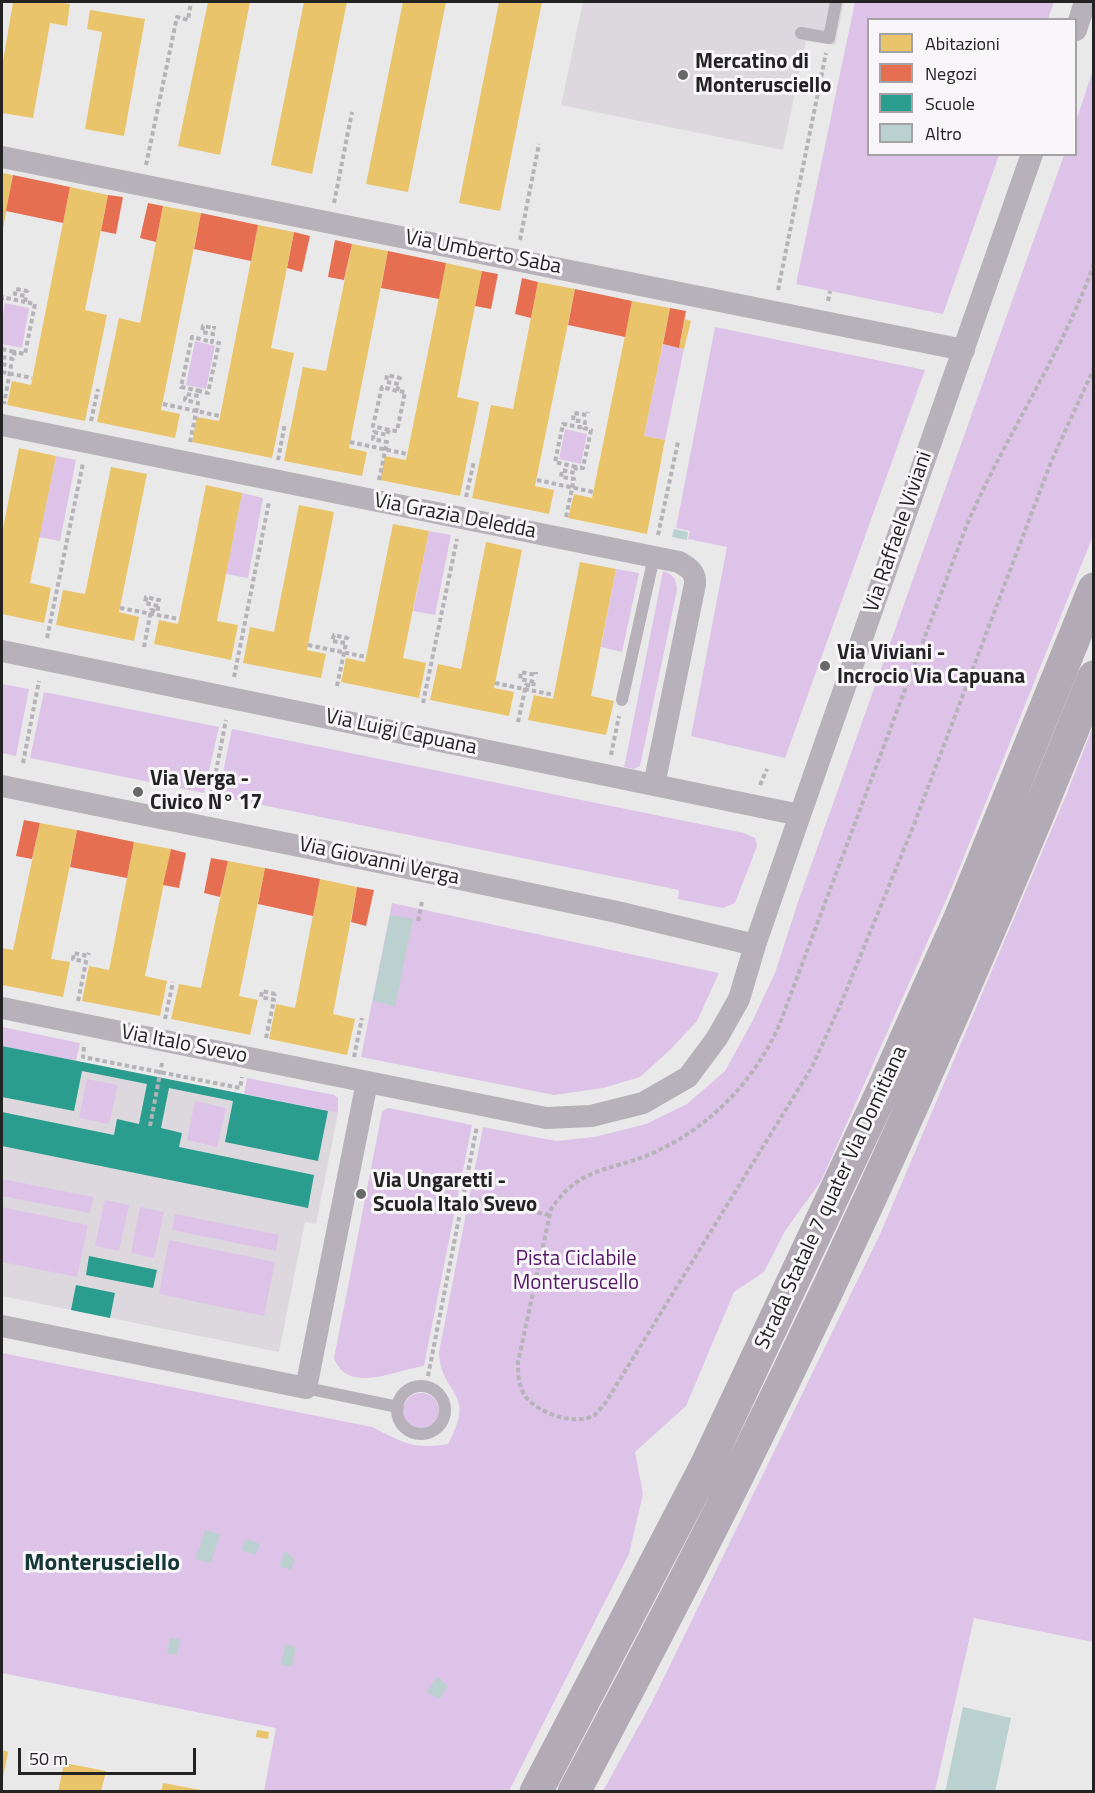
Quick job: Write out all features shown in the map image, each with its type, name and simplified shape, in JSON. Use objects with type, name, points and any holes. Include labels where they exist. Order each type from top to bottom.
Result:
[{"type":"highway","name":"Strada Statale 7 quater Via Domitiana","points":[[536,1791],[705,1468],[883,1090],[960,918],[1094,589]]},
{"type":"highway","name":"Strada Statale 7 quater Via Domitiana","points":[[574,1791],[735,1481],[826,1293],[987,938],[1094,677]]},
{"type":"street","points":[[1077,27],[1085,2]]},
{"type":"street","name":"Via Raffaele Viviani","points":[[755,945],[1031,156]]},
{"type":"street","name":"Via Umberto Saba","points":[[2,157],[964,350]]},
{"type":"street","name":"Via Grazia Deledda","points":[[3,416],[656,548],[692,570],[695,578],[654,785]]},
{"type":"street","name":"Via Luigi Capuana","points":[[2,651],[800,815]]},
{"type":"street","name":"Via Giovanni Verga","points":[[2,786],[616,912],[755,945]]},
{"type":"street","name":"Via Italo Svevo","points":[[2,1008],[546,1118],[591,1116],[643,1103],[688,1077],[717,1038],[739,999],[755,945]]},
{"type":"street","points":[[2,1326],[306,1388],[367,1082]]},
{"type":"lane","points":[[801,33],[829,38],[836,2]]},
{"type":"lane","points":[[622,700],[656,548]]},
{"type":"lane","points":[[306,1388],[398,1407]]},
{"type":"path","points":[[146,166],[177,17],[188,20],[191,2]]},
{"type":"path","points":[[778,292],[829,38]]},
{"type":"path","points":[[334,203],[352,111]]},
{"type":"path","points":[[520,240],[539,144]]},
{"type":"path","points":[[1094,264],[1063,336],[983,489],[966,527],[792,991],[774,1036],[763,1056],[752,1074],[722,1107],[688,1135],[648,1155],[592,1173],[578,1180],[563,1192],[549,1215],[518,1362],[519,1382],[524,1394],[531,1403],[544,1412],[575,1418],[592,1416],[606,1402],[812,1067],[842,1001],[909,838],[999,605],[1051,462],[1094,368]]},
{"type":"path","points":[[25,302],[26,296],[15,294],[16,289],[27,291],[28,288]]},
{"type":"path","points":[[828,302],[830,291]]},
{"type":"path","points":[[2,300],[2,297],[35,304],[25,354],[2,349]]},
{"type":"path","points":[[212,342],[213,334],[202,332],[203,326],[214,328],[214,326]]},
{"type":"path","points":[[192,338],[212,342],[219,343],[208,393],[181,387],[192,338]]},
{"type":"path","points":[[2,357],[14,359],[15,352]]},
{"type":"path","points":[[2,364],[12,366],[3,416]]},
{"type":"path","points":[[2,372],[32,378]]},
{"type":"path","points":[[397,391],[399,384],[386,382],[387,375],[400,378],[400,374]]},
{"type":"path","points":[[382,387],[405,392],[397,431],[389,430],[373,426],[382,387]]},
{"type":"path","points":[[90,425],[98,389]]},
{"type":"path","points":[[189,445],[198,403],[185,400],[186,394],[199,396],[200,391]]},
{"type":"path","points":[[163,404],[220,416]]},
{"type":"path","points":[[584,428],[585,422],[573,420],[574,412],[587,415],[588,412]]},
{"type":"path","points":[[277,463],[285,423]]},
{"type":"path","points":[[563,424],[584,428],[591,430],[583,468],[555,462],[563,424]]},
{"type":"path","points":[[378,483],[387,442],[373,439],[374,432],[387,435],[389,430]]},
{"type":"path","points":[[350,442],[407,454]]},
{"type":"path","points":[[656,548],[678,442]]},
{"type":"path","points":[[49,628],[84,457]]},
{"type":"path","points":[[465,501],[474,460]]},
{"type":"path","points":[[565,521],[574,479],[561,477],[562,470],[575,473],[576,466]]},
{"type":"path","points":[[537,480],[593,492]]},
{"type":"path","points":[[237,665],[271,495]]},
{"type":"path","points":[[423,703],[458,533]]},
{"type":"path","points":[[144,647],[151,610],[158,611],[158,606],[145,603],[146,597],[159,600],[160,596]]},
{"type":"path","points":[[120,608],[179,619]]},
{"type":"path","points":[[337,686],[346,643],[332,641],[334,635],[347,638],[348,635]]},
{"type":"path","points":[[308,645],[366,657]]},
{"type":"path","points":[[518,722],[526,685],[533,686],[534,682],[520,679],[521,672],[536,675],[536,672]]},
{"type":"path","points":[[23,763],[39,682]]},
{"type":"path","points":[[495,683],[554,695]]},
{"type":"path","points":[[613,741],[622,700]]},
{"type":"path","points":[[210,802],[226,722]]},
{"type":"path","points":[[418,921],[422,902]]},
{"type":"path","points":[[77,1004],[86,962],[73,959],[74,953],[88,956],[89,953]]},
{"type":"path","points":[[165,1022],[173,982]]},
{"type":"path","points":[[265,1042],[274,1000],[261,998],[262,991],[275,994],[276,991]]},
{"type":"path","points":[[354,1060],[362,1018]]},
{"type":"path","points":[[86,1041],[82,1057],[240,1088],[243,1072]]},
{"type":"path","points":[[150,1126],[160,1072]]},
{"type":"path","points":[[428,1376],[478,1121]]},
{"type":"path","points":[[464,1197],[549,1215]]},
{"type":"shaded area","name":"Mercatino di Monterusciello","points":[[583,2],[844,2],[835,45],[806,41],[783,150],[561,105]]},
{"type":"shaded area","points":[[2,1046],[338,1113],[316,1224],[305,1222],[279,1352],[2,1296]]},
{"type":"green space","points":[[855,2],[1054,2],[1048,18],[867,18],[867,156],[999,156],[943,314],[796,284]]},
{"type":"green space","name":"Pista Ciclabile Monteruscello","points":[[1093,70],[1093,536],[951,889],[821,1181],[785,1231],[764,1272],[734,1292],[686,1406],[635,1452],[643,1494],[629,1554],[509,1791],[264,1791],[276,1728],[2,1673],[2,1353],[372,1427],[400,1441],[416,1445],[448,1444],[456,1427],[459,1403],[445,1377],[439,1352],[483,1127],[556,1141],[594,1137],[646,1124],[687,1104],[725,1071],[775,973],[798,902],[1064,156],[1077,156],[1077,118]]},
{"type":"green space","points":[[5,303],[29,308],[22,348],[2,344]]},
{"type":"green space","points":[[715,327],[925,370],[785,758],[691,736],[727,547],[688,539],[690,531],[676,528]]},
{"type":"green space","points":[[195,341],[215,346],[206,389],[186,385]]},
{"type":"green space","points":[[663,344],[684,349],[665,440],[644,436]]},
{"type":"green space","points":[[565,429],[587,434],[581,464],[559,459]]},
{"type":"green space","points":[[56,456],[76,460],[60,541],[39,537]]},
{"type":"green space","points":[[242,493],[263,498],[248,578],[226,574]]},
{"type":"green space","points":[[429,531],[451,535],[435,615],[413,611]]},
{"type":"green space","points":[[616,569],[639,573],[622,652],[601,647]]},
{"type":"green space","points":[[663,571],[674,578],[677,590],[640,766],[634,769],[624,767]]},
{"type":"green space","points":[[2,684],[29,689],[16,756],[2,753]]},
{"type":"green space","points":[[44,692],[219,727],[204,793],[30,758]]},
{"type":"green space","points":[[1093,726],[1093,1642],[974,1618],[935,1791],[603,1791],[652,1702],[881,1232],[1067,793]]},
{"type":"green space","points":[[232,729],[744,833],[755,838],[757,846],[735,903],[723,908],[678,899],[679,890],[218,796]]},
{"type":"green space","points":[[392,903],[719,973],[697,1021],[671,1049],[640,1077],[603,1088],[554,1095],[361,1057]]},
{"type":"green space","points":[[2,1027],[80,1043],[76,1061],[2,1046]]},
{"type":"green space","points":[[247,1078],[334,1095],[338,1098],[338,1113],[244,1094]]},
{"type":"green space","points":[[87,1079],[118,1085],[109,1124],[79,1118]]},
{"type":"green space","points":[[195,1101],[226,1108],[217,1147],[187,1140]]},
{"type":"green space","points":[[389,1108],[472,1125],[424,1366],[387,1375],[361,1378],[341,1369],[334,1358],[382,1112]]},
{"type":"green space","points":[[2,1179],[93,1197],[90,1213],[2,1196]]},
{"type":"green space","points":[[105,1200],[129,1205],[119,1251],[95,1246]]},
{"type":"green space","points":[[2,1207],[88,1225],[77,1277],[2,1262]]},
{"type":"green space","points":[[140,1207],[164,1212],[154,1258],[131,1253]]},
{"type":"green space","points":[[175,1214],[279,1235],[276,1251],[172,1230]]},
{"type":"green space","points":[[169,1240],[275,1262],[264,1316],[159,1294]]},
{"type":"green space","points":[[421,1393],[433,1399],[439,1411],[433,1423],[421,1429],[409,1423],[403,1411],[409,1399]]},
{"type":"building: Abitazioni","points":[[13,2],[70,4],[67,26],[50,23],[33,118],[2,113],[2,67]]},
{"type":"building: Abitazioni","points":[[208,2],[250,2],[220,155],[178,146]]},
{"type":"building: Abitazioni","points":[[304,2],[347,2],[312,174],[271,165]]},
{"type":"building: Abitazioni","points":[[403,2],[446,2],[408,192],[366,184]]},
{"type":"building: Abitazioni","points":[[499,2],[542,2],[500,211],[459,203]]},
{"type":"building: Abitazioni","points":[[90,10],[145,19],[124,136],[85,129],[102,32],[87,29]]},
{"type":"building: Abitazioni","points":[[2,173],[13,175],[3,229],[2,229]]},
{"type":"building: Abitazioni","points":[[70,187],[108,195],[85,310],[107,315],[85,421],[7,405],[12,381],[31,385]]},
{"type":"building: Abitazioni","points":[[163,206],[201,213],[161,410],[180,414],[175,438],[97,422],[119,318],[140,323]]},
{"type":"building: Abitazioni","points":[[258,225],[294,232],[271,348],[294,353],[272,458],[192,442],[197,417],[219,421]]},
{"type":"building: Abitazioni","points":[[352,244],[388,251],[349,448],[367,452],[362,476],[284,461],[303,367],[326,371]]},
{"type":"building: Abitazioni","points":[[446,263],[482,271],[457,397],[479,402],[460,496],[380,480],[385,456],[406,460]]},
{"type":"building: Abitazioni","points":[[538,282],[575,289],[535,486],[554,490],[549,514],[472,498],[491,405],[513,409]]},
{"type":"building: Abitazioni","points":[[632,301],[670,308],[644,436],[665,440],[647,534],[568,518],[574,494],[592,498]]},
{"type":"building: Abitazioni","points":[[685,319],[691,321],[684,349],[679,348]]},
{"type":"building: Abitazioni","points":[[19,448],[56,456],[30,583],[51,588],[44,623],[2,614],[2,533]]},
{"type":"building: Abitazioni","points":[[111,467],[147,474],[119,612],[139,617],[134,641],[56,625],[63,590],[85,594]]},
{"type":"building: Abitazioni","points":[[206,485],[242,493],[217,621],[238,625],[231,660],[154,644],[159,620],[178,624]]},
{"type":"building: Abitazioni","points":[[299,505],[334,512],[307,650],[326,654],[321,678],[243,663],[250,627],[274,632]]},
{"type":"building: Abitazioni","points":[[393,524],[429,531],[403,658],[426,663],[419,698],[341,682],[346,658],[365,662]]},
{"type":"building: Abitazioni","points":[[486,542],[522,550],[494,688],[514,692],[509,716],[430,700],[438,664],[461,669]]},
{"type":"building: Abitazioni","points":[[580,562],[616,569],[591,696],[614,701],[606,735],[528,720],[534,695],[553,699]]},
{"type":"building: Abitazioni","points":[[40,823],[77,830],[51,959],[70,962],[63,997],[2,985],[2,948],[13,950]]},
{"type":"building: Abitazioni","points":[[134,842],[171,849],[145,976],[167,981],[160,1016],[82,1001],[89,966],[109,970]]},
{"type":"building: Abitazioni","points":[[228,861],[265,868],[239,996],[258,1000],[250,1035],[171,1019],[179,984],[201,988]]},
{"type":"building: Abitazioni","points":[[320,879],[357,887],[333,1014],[355,1019],[347,1055],[269,1039],[276,1004],[295,1008]]},
{"type":"building: Abitazioni","points":[[257,1730],[269,1732],[268,1739],[256,1737]]},
{"type":"building: Abitazioni","points":[[2,1750],[8,1752],[3,1778],[2,1778]]},
{"type":"building: Abitazioni","points":[[64,1763],[106,1771],[101,1792],[58,1792]]},
{"type":"building: Abitazioni","points":[[163,1783],[201,1790],[201,1792],[161,1792]]},
{"type":"building: Negozi","points":[[13,175],[70,187],[63,223],[6,211]]},
{"type":"building: Negozi","points":[[108,195],[123,197],[116,234],[101,231]]},
{"type":"building: Negozi","points":[[148,203],[163,206],[156,242],[140,238]]},
{"type":"building: Negozi","points":[[201,213],[258,225],[251,261],[194,249]]},
{"type":"building: Negozi","points":[[294,232],[310,236],[302,272],[287,268]]},
{"type":"building: Negozi","points":[[335,240],[352,244],[344,280],[328,277]]},
{"type":"building: Negozi","points":[[388,251],[446,263],[439,299],[381,288]]},
{"type":"building: Negozi","points":[[482,271],[498,274],[491,309],[475,306]]},
{"type":"building: Negozi","points":[[522,278],[538,282],[531,318],[515,314]]},
{"type":"building: Negozi","points":[[575,289],[632,301],[625,337],[568,325]]},
{"type":"building: Negozi","points":[[670,308],[686,311],[679,348],[663,344]]},
{"type":"building: Negozi","points":[[24,820],[40,823],[32,859],[16,856]]},
{"type":"building: Negozi","points":[[77,830],[134,842],[127,878],[70,867]]},
{"type":"building: Negozi","points":[[171,849],[186,853],[179,888],[163,885]]},
{"type":"building: Negozi","points":[[211,858],[228,861],[220,897],[204,893]]},
{"type":"building: Negozi","points":[[265,868],[320,879],[313,916],[258,904]]},
{"type":"building: Negozi","points":[[357,887],[374,890],[366,926],[351,922]]},
{"type":"building: Scuole","points":[[2,1046],[328,1111],[318,1161],[225,1142],[233,1101],[169,1088],[161,1128],[182,1133],[179,1147],[314,1175],[308,1208],[2,1146],[2,1112],[114,1135],[117,1119],[139,1124],[147,1084],[82,1071],[74,1111],[2,1097]]},
{"type":"building: Scuole","points":[[89,1256],[157,1270],[153,1288],[86,1275]]},
{"type":"building: Scuole","points":[[76,1285],[115,1293],[110,1318],[71,1310]]},
{"type":"building: Altro","points":[[674,529],[688,532],[687,540],[672,537]]},
{"type":"building: Altro","points":[[390,915],[413,919],[395,1006],[373,1001]]},
{"type":"building: Altro","points":[[205,1530],[220,1534],[211,1563],[196,1559]]},
{"type":"building: Altro","points":[[246,1539],[260,1544],[255,1555],[242,1550]]},
{"type":"building: Altro","points":[[285,1551],[295,1560],[291,1570],[279,1566]]},
{"type":"building: Altro","points":[[170,1638],[180,1639],[177,1655],[167,1653]]},
{"type":"building: Altro","points":[[285,1644],[296,1647],[292,1667],[281,1665]]},
{"type":"building: Altro","points":[[437,1677],[448,1686],[439,1699],[427,1692]]},
{"type":"building: Altro","points":[[963,1707],[1011,1718],[995,1792],[945,1792]]},
{"type":"place","name":"Mercatino di Monterusciello","points":[[683,75]]},
{"type":"place","name":"Via Viviani - Incrocio Via Capuana","points":[[825,666]]},
{"type":"place","name":"Via Verga - Civico N° 17","points":[[138,792]]},
{"type":"place","name":"Via Ungaretti - Scuola Italo Svevo","points":[[361,1194]]},
{"type":"district","name":"Monterusciello","points":[[102,1564]]}]
